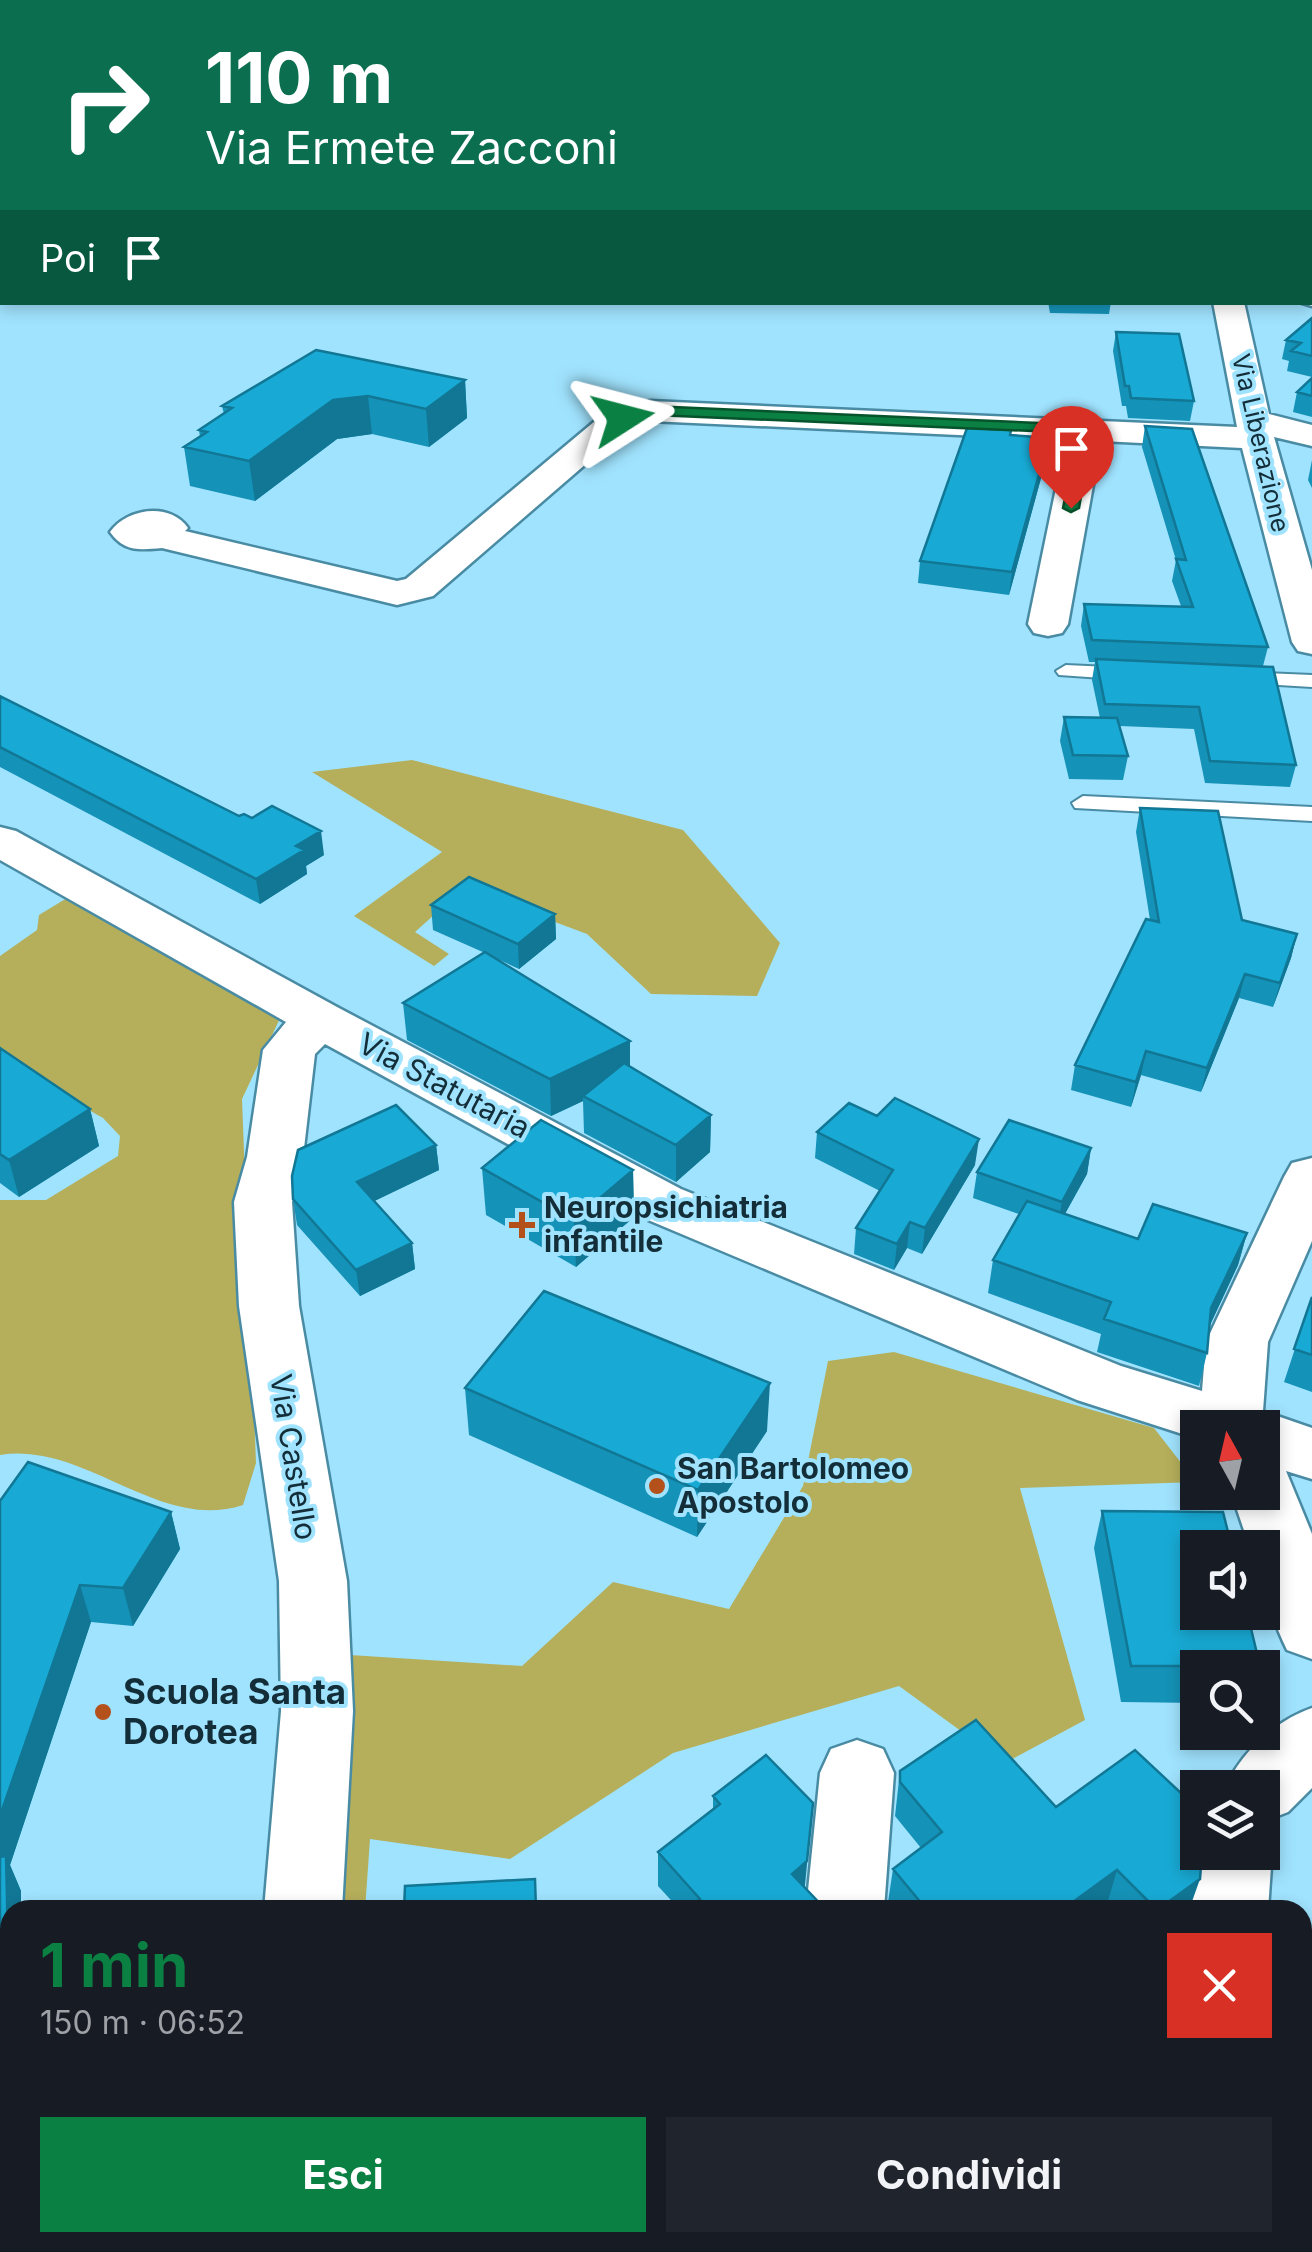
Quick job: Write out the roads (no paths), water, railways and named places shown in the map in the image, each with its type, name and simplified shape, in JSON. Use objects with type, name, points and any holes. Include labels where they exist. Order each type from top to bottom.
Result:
[{"type":"street","name":"Via Liberazione","points":[[1229,305],[1256,430],[1294,513],[1312,642]]},
{"type":"street","points":[[162,537],[366,587],[409,592],[419,588],[635,414],[1086,429],[1256,430],[1312,436]]},
{"type":"street","points":[[1048,624],[1086,429]]},
{"type":"street","name":"Via Statutaria","points":[[0,840],[319,1019],[672,1208],[1099,1383],[1182,1410]]},
{"type":"street","name":"Via Castello","points":[[304,1900],[317,1711],[313,1582],[269,1306],[263,1202],[275,1157],[290,1050],[319,1019]]},
{"type":"street","points":[[1240,1410],[1238,1342],[1312,1177]]},
{"type":"street","name":"Via Statutaria","points":[[1280,1443],[1312,1454]]},
{"type":"street","points":[[1270,1510],[1312,1629]]},
{"type":"street","points":[[1280,1771],[1312,1740]]},
{"type":"street","points":[[846,1900],[858,1773]]},
{"type":"street","points":[[1230,1900],[1232,1870]]},
{"type":"lane","points":[[1066,671],[1161,675]]},
{"type":"lane","points":[[1218,678],[1312,681]]},
{"type":"lane","points":[[1083,803],[1312,814]]},
{"type":"place","name":"Neuropsichiatria infantile","points":[[522,1225]]},
{"type":"place","name":"San Bartolomeo Apostolo","points":[[657,1486]]},
{"type":"place","name":"Scuola Santa Dorotea","points":[[103,1712]]}]
